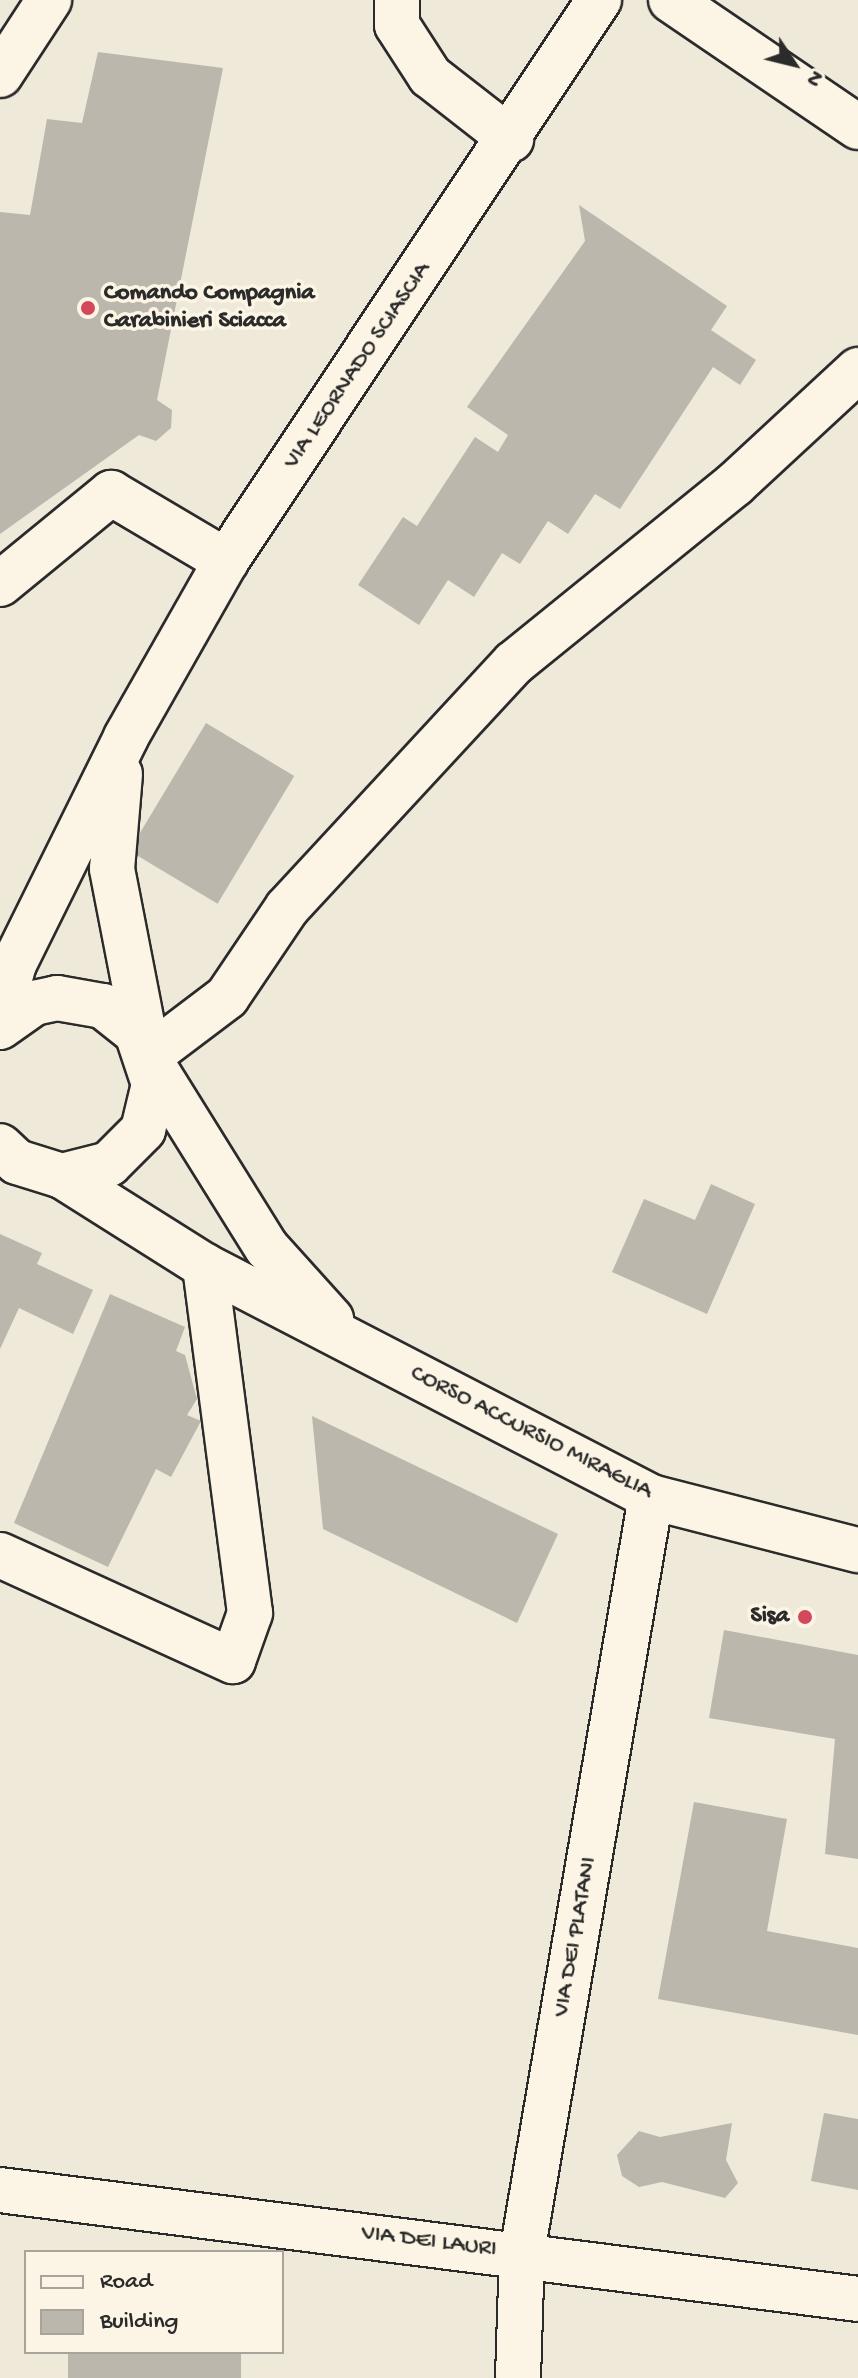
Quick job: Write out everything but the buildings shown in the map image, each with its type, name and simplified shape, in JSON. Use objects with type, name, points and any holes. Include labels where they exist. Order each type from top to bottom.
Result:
[{"type":"street","points":[[0,75],[49,0]]},
{"type":"street","points":[[397,0],[397,25],[430,76],[511,139]]},
{"type":"street","name":"VIA LEORNADO SCIASCIA","points":[[0,1014],[7,960],[126,737],[226,561],[511,139],[599,0]]},
{"type":"street","points":[[671,0],[858,127]]},
{"type":"street","points":[[149,1056],[227,997],[287,908],[514,663],[735,484],[858,370]]},
{"type":"street","points":[[0,584],[111,493],[226,561]]},
{"type":"street","points":[[62,1176],[109,1164],[135,1140],[152,1108],[149,1056],[112,869],[126,737]]},
{"type":"street","points":[[7,960],[121,1016],[267,1248],[349,1339]]},
{"type":"street","points":[[0,1027],[34,1003],[82,999]]},
{"type":"street","name":"CORSO ACCURSIO MIRAGLIA","points":[[0,1146],[17,1162],[62,1176],[205,1266],[651,1497],[858,1550]]},
{"type":"street","points":[[0,1555],[233,1661],[250,1613],[205,1266]]},
{"type":"street","name":"VIA DEI PLATANI","points":[[518,2378],[522,2253],[651,1497]]},
{"type":"street","name":"VIA DEI LAURI","points":[[0,2190],[522,2253],[858,2299]]},
{"type":"place","name":"Comando Compagnia Carabinieri Sciacca","points":[[88,308]]},
{"type":"place","name":"Sisa","points":[[805,1617]]}]
